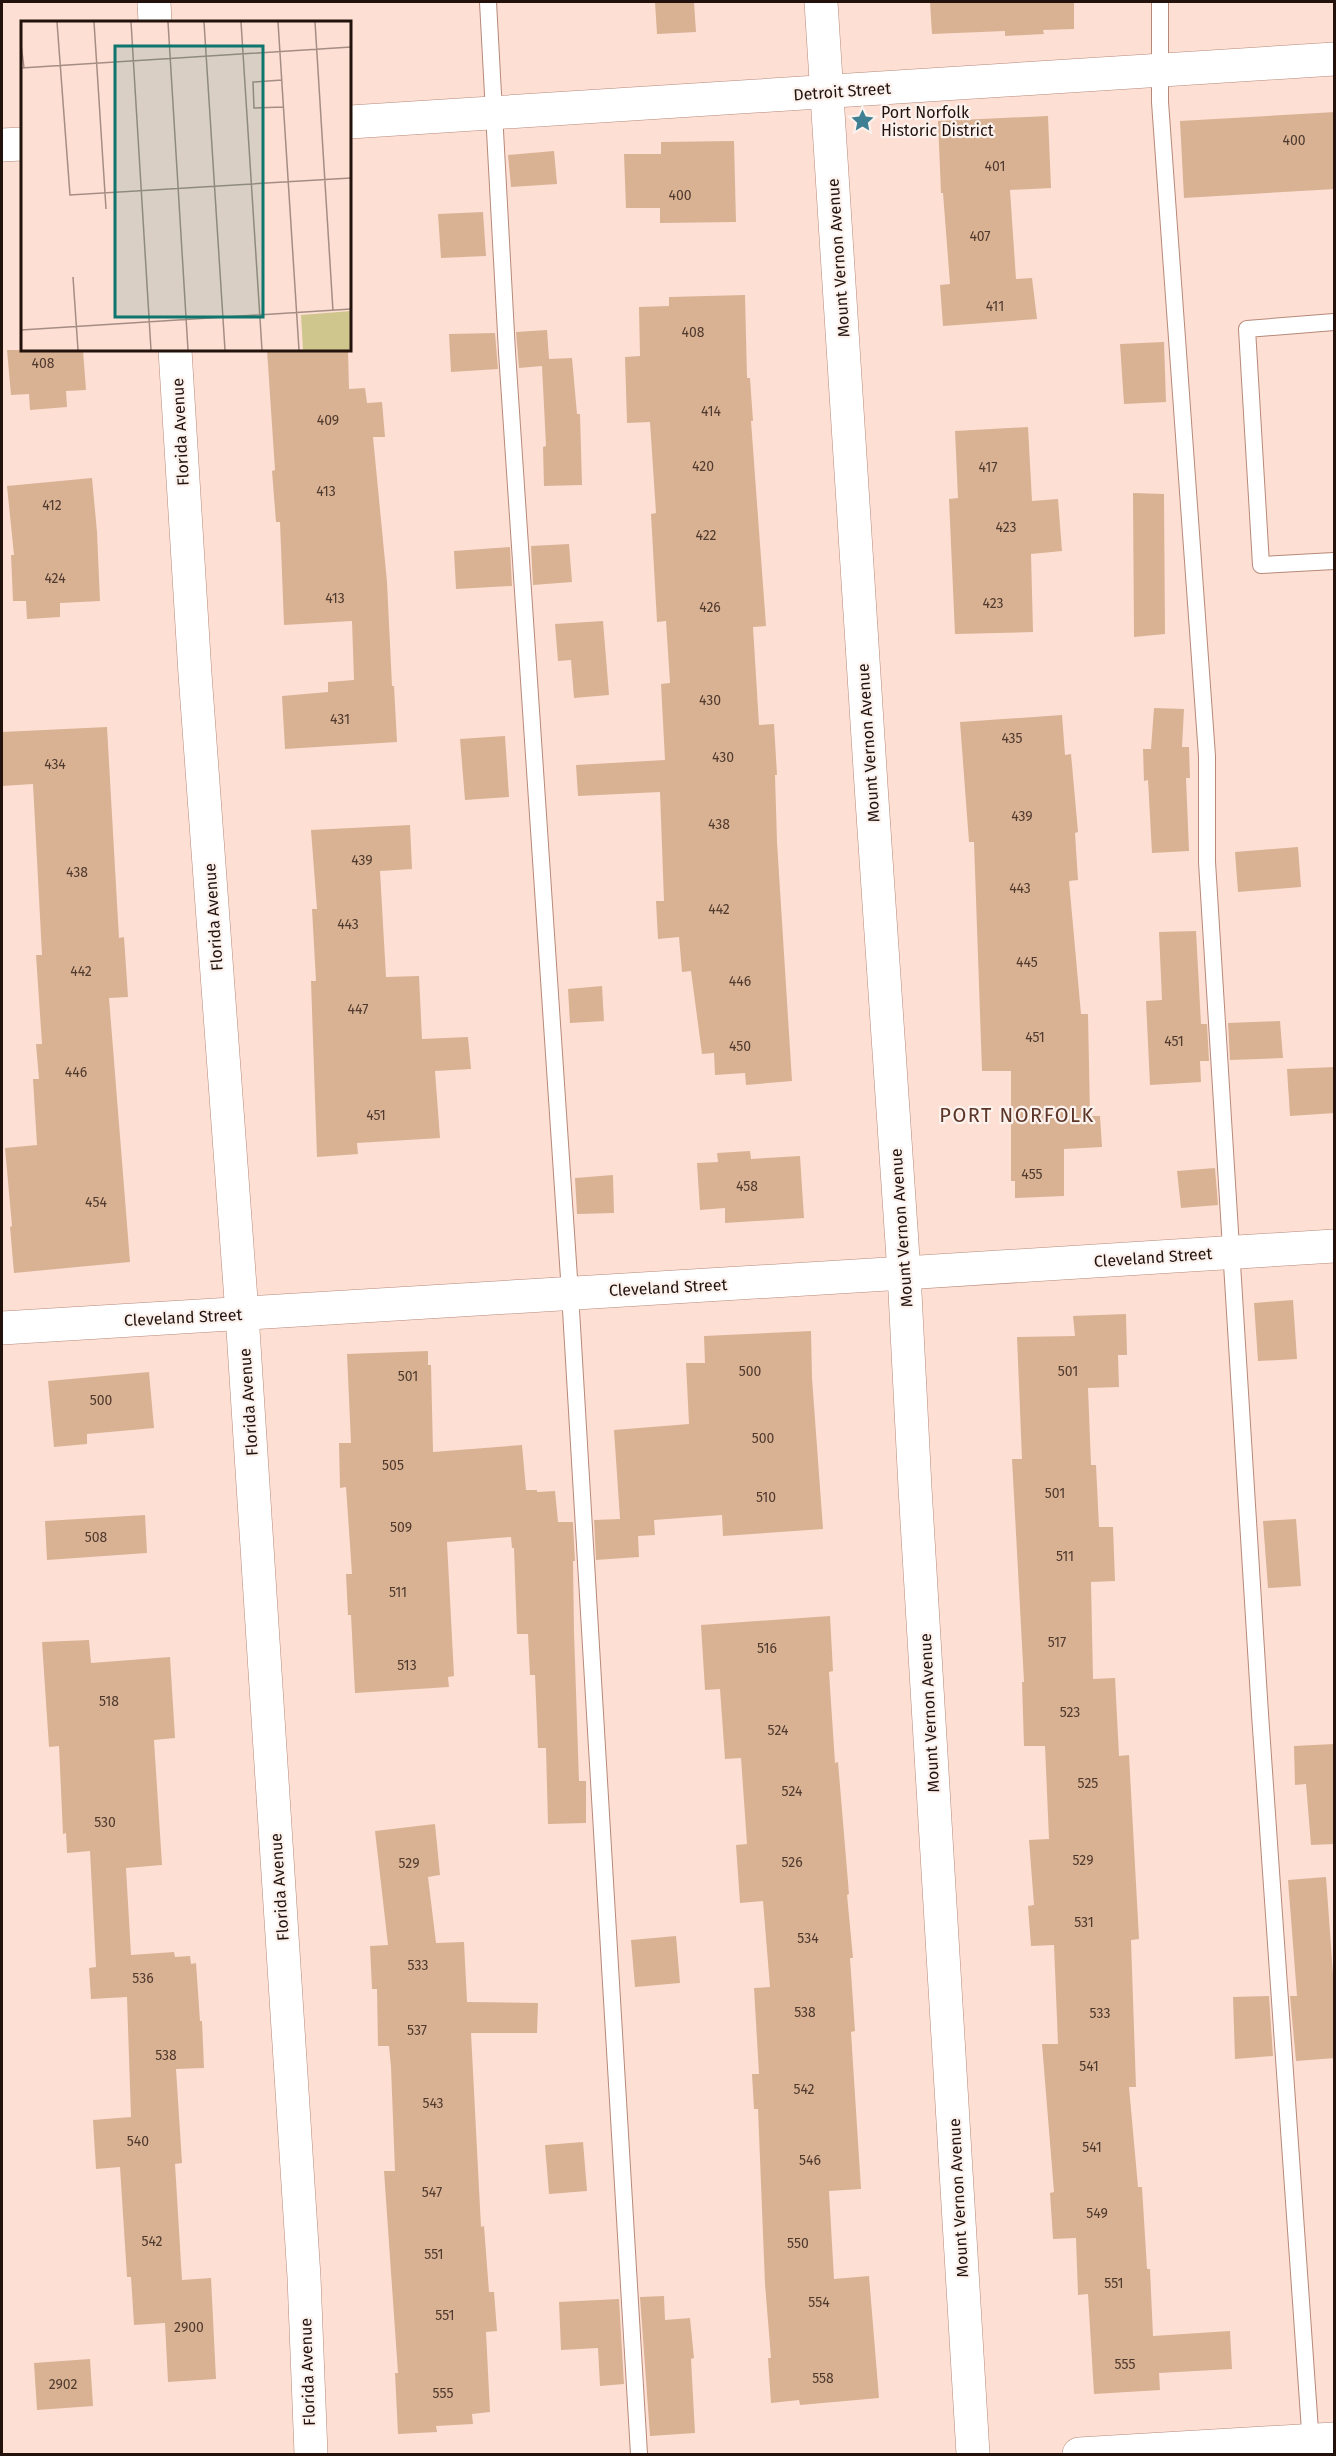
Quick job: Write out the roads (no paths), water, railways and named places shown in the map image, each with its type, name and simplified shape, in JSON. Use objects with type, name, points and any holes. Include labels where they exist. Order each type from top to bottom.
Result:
[{"type":"street","points":[[154,2],[155,21]]},
{"type":"street","name":"Mount Vernon Avenue","points":[[822,2],[904,1273],[973,2454]]},
{"type":"street","name":"Detroit Street","points":[[351,122],[1335,59]]},
{"type":"street","points":[[2,145],[21,144]]},
{"type":"street","name":"Florida Avenue","points":[[175,351],[195,674],[242,1314],[304,2277],[310,2454]]},
{"type":"street","name":"Cleveland Street","points":[[2,1328],[1335,1246]]},
{"type":"street","points":[[1079,2454],[1319,2445]]},
{"type":"lane","points":[[488,2],[508,364],[570,1293],[639,2454]]},
{"type":"lane","points":[[1160,2],[1160,102],[1207,756],[1207,862],[1260,1714],[1319,2445]]},
{"type":"lane","points":[[1335,322],[1247,329],[1261,566],[1335,561]]},
{"type":"place","name":"Port Norfolk Historic District","points":[[863,121]]},
{"type":"district","name":"PORT NORFOLK","points":[[1017,1115]]}]
